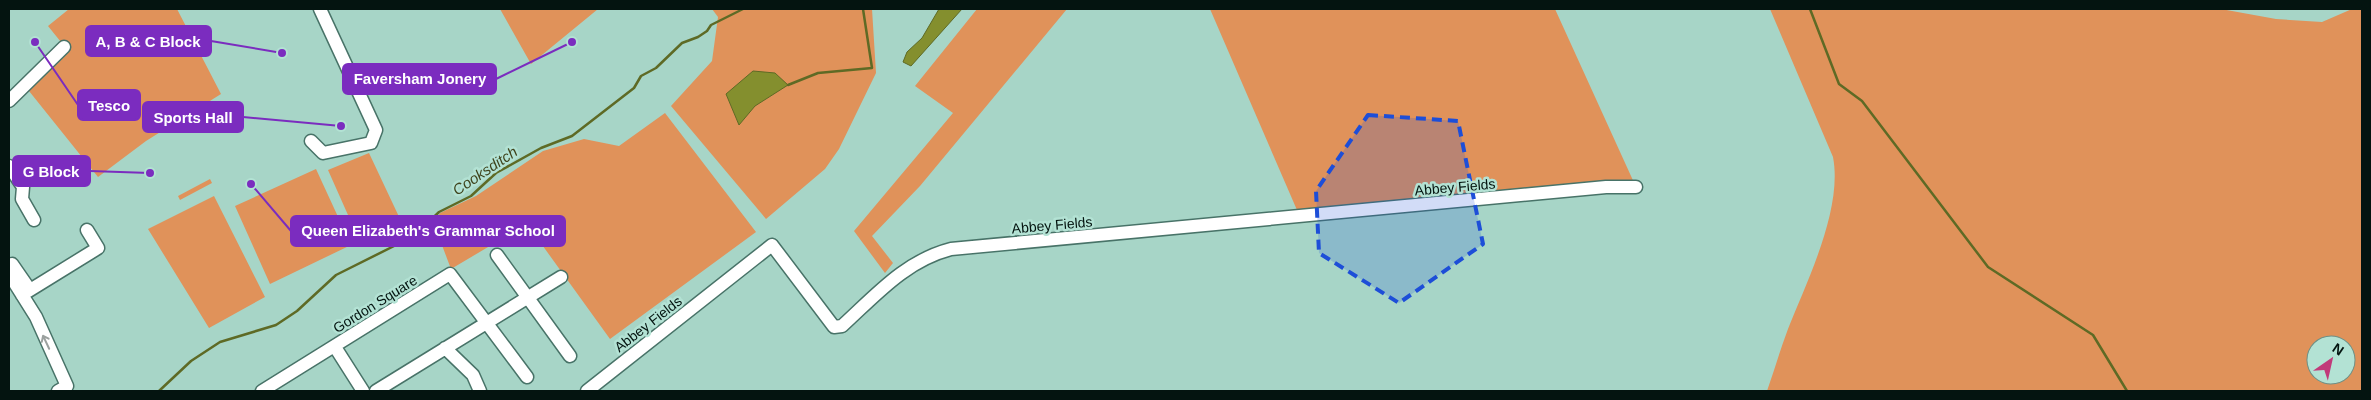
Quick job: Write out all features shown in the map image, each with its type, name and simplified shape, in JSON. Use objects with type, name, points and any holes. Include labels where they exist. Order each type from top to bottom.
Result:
[{"type":"street","points":[[312,141],[323,153],[336,152],[370,143],[376,130],[320,9]]},
{"type":"street","points":[[9,101],[64,47]]},
{"type":"street","points":[[9,166],[23,187],[22,199],[34,220]]},
{"type":"street","name":"Abbey Fields","points":[[586,391],[772,245],[834,327],[842,326],[914,263],[931,254],[951,249],[1606,187],[1636,187]]},
{"type":"street","points":[[26,292],[98,248],[87,230]]},
{"type":"street","points":[[497,255],[570,356]]},
{"type":"street","points":[[9,264],[12,264],[26,292],[67,386],[58,391]]},
{"type":"street","points":[[9,274],[26,292]]},
{"type":"street","name":"Gordon Square","points":[[362,391],[335,347],[450,274],[487,323]]},
{"type":"street","points":[[376,391],[561,277]]},
{"type":"street","points":[[487,323],[527,377]]},
{"type":"street","points":[[262,391],[335,347]]},
{"type":"street","points":[[445,348],[473,376],[480,391]]},
{"type":"highlighted area","points":[[1368,115],[1458,121],[1483,244],[1399,303],[1319,253],[1316,191]]},
{"type":"shaded area","points":[[69,9],[177,9],[221,94],[146,141],[98,177],[29,91],[69,52],[48,26]]},
{"type":"shaded area","points":[[500,9],[598,9],[531,64]]},
{"type":"shaded area","points":[[712,9],[872,9],[876,73],[839,149],[825,169],[766,219],[671,106],[712,61],[718,17]]},
{"type":"shaded area","points":[[939,9],[962,9],[911,66],[903,62],[907,52],[922,38]]},
{"type":"shaded area","points":[[977,9],[1067,9],[920,186],[872,236],[893,263],[885,273],[854,231],[953,113],[915,86]]},
{"type":"shaded area","points":[[1210,9],[1555,9],[1636,187],[1300,217]]},
{"type":"shaded area","points":[[1770,9],[2221,9],[2276,19],[2322,22],[2352,9],[2362,9],[2362,391],[1767,391],[1828,222],[1835,177],[1833,157]]},
{"type":"shaded area","points":[[753,71],[775,73],[788,85],[755,106],[739,125],[726,94]]},
{"type":"shaded area","points":[[665,113],[756,232],[610,339],[527,224],[451,269],[434,224],[440,213],[476,196],[543,151],[584,139],[619,146]]},
{"type":"shaded area","points":[[369,153],[401,221],[360,242],[328,170]]},
{"type":"shaded area","points":[[316,169],[351,245],[270,284],[235,206]]},
{"type":"shaded area","points":[[210,179],[212,183],[180,200],[178,196]]},
{"type":"shaded area","points":[[214,196],[265,297],[209,328],[148,229]]},
{"type":"waterway","name":"Cooksditch","points":[[159,391],[191,361],[220,342],[276,325],[297,311],[336,275],[414,236],[439,212],[471,196],[496,173],[541,148],[572,136],[634,88],[641,76],[656,68],[682,43],[698,37],[707,31],[711,25],[743,9]]},
{"type":"waterway","points":[[788,85],[818,73],[872,68],[863,9]]},
{"type":"waterway","points":[[1810,9],[1839,84],[1862,101],[1988,267],[2093,335],[2127,391]]},
{"type":"place","name":"Tesco","points":[[35,42]]},
{"type":"place","name":"Faversham Jonery","points":[[572,42]]},
{"type":"place","name":"A, B & C Block","points":[[282,53]]},
{"type":"place","name":"Sports Hall","points":[[341,126]]},
{"type":"place","name":"G Block","points":[[150,173]]},
{"type":"place","name":"Queen Elizabeth's Grammar School","points":[[251,184]]}]
